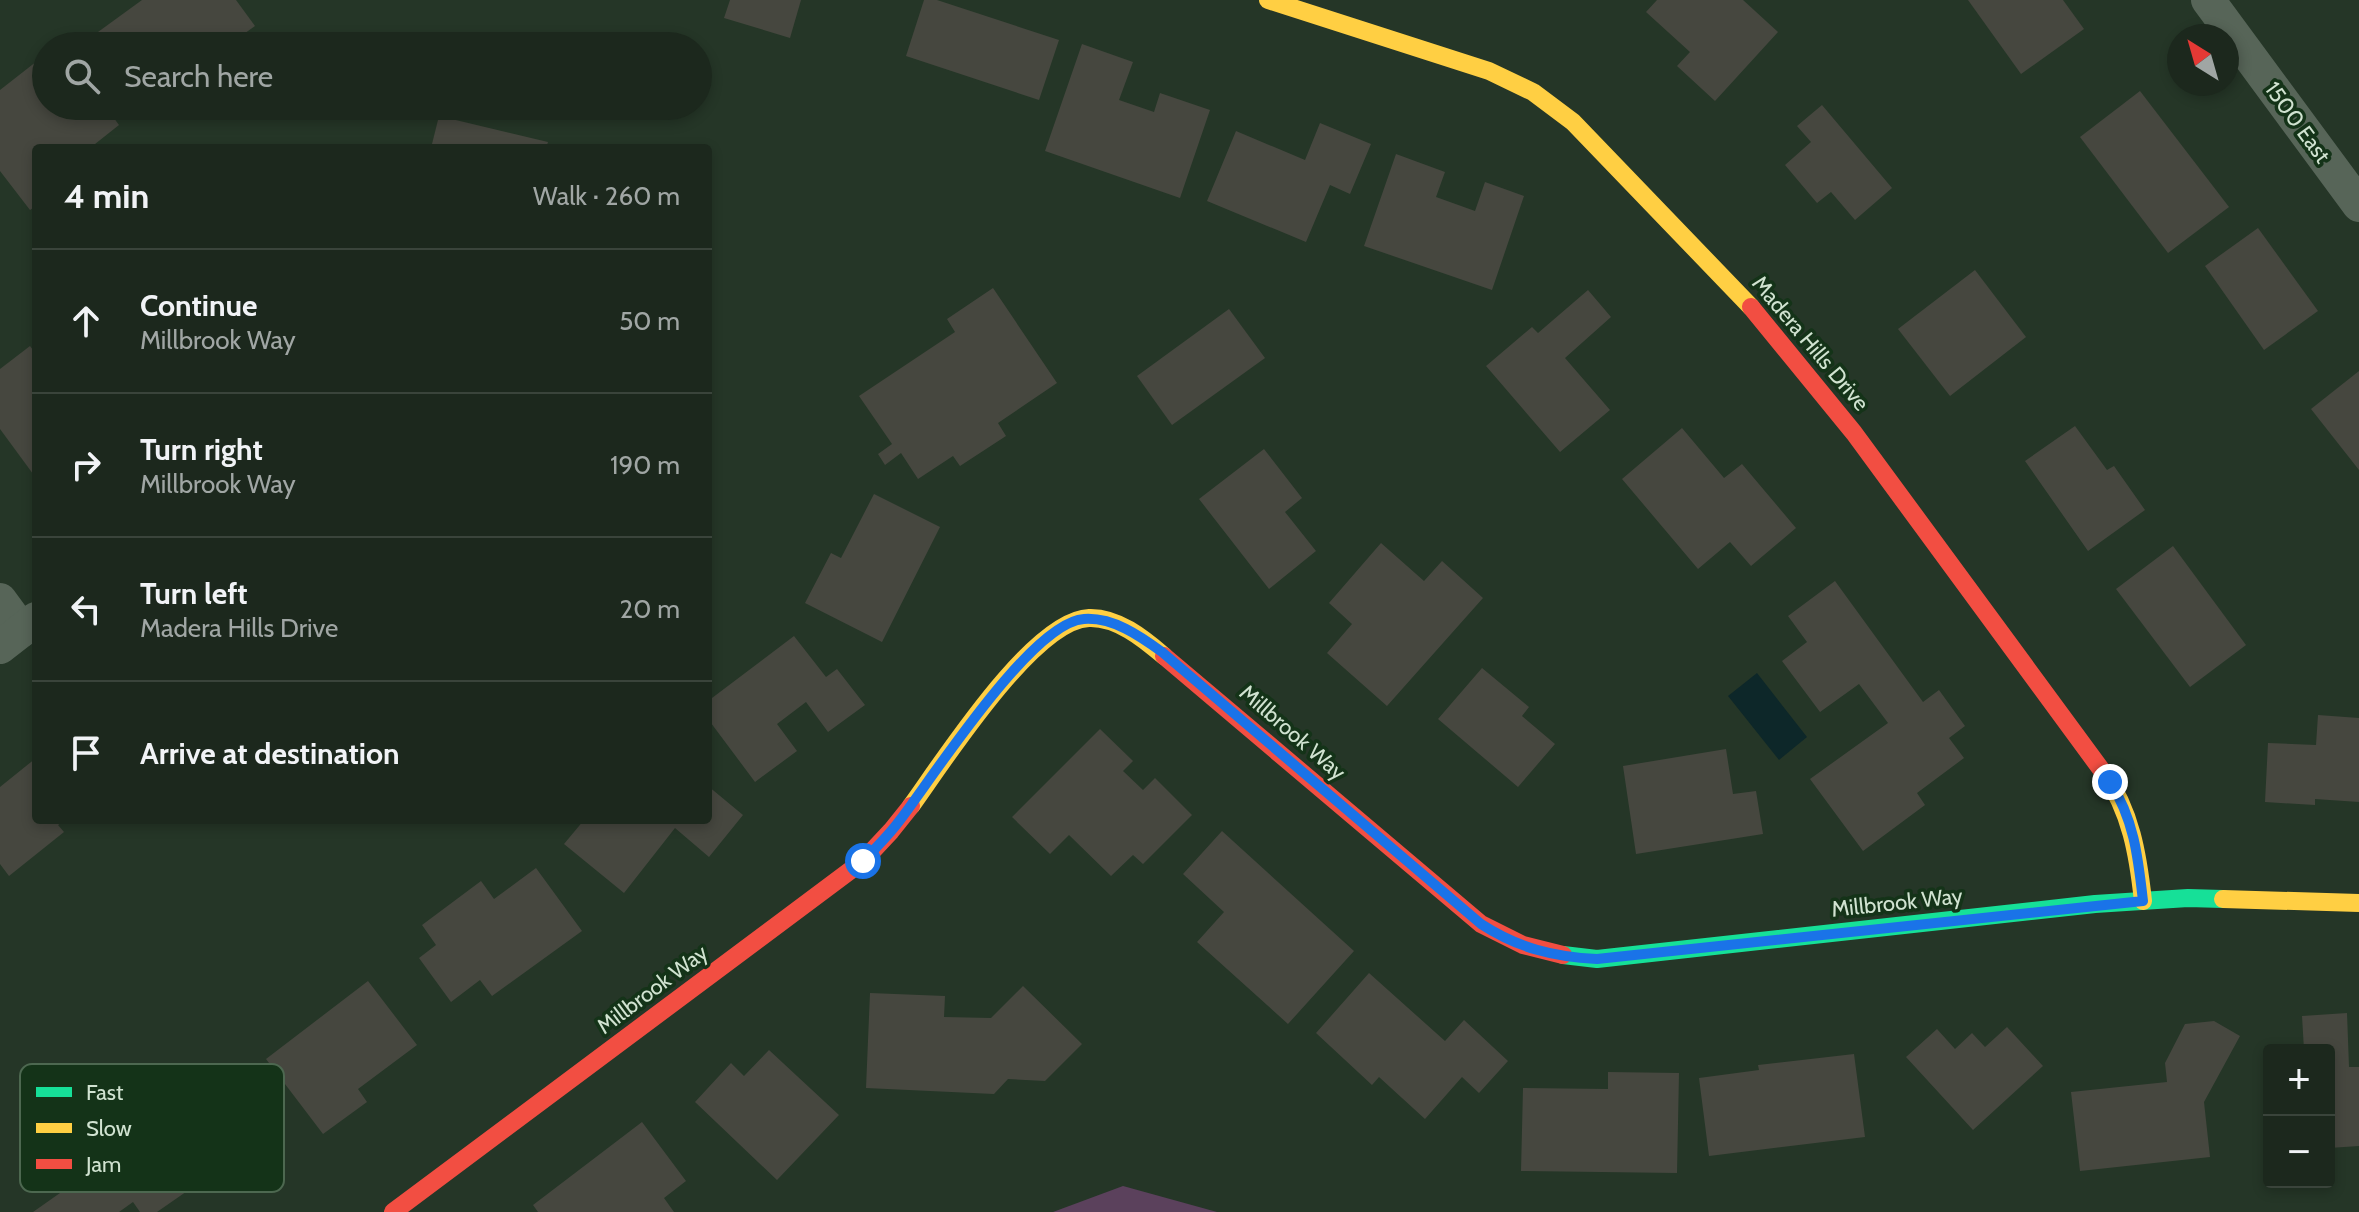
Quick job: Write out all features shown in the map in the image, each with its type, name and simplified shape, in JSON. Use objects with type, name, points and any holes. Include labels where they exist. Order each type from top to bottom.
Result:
[{"type":"street","name":"Madera Hills Drive","points":[[1268,0],[1469,63],[1511,80],[1554,107],[1591,138],[1754,310],[1805,370],[1864,445],[2110,782],[2124,804],[2133,827],[2143,901]]},
{"type":"street","name":"1500 East","points":[[2208,0],[2359,205]]},
{"type":"street","points":[[0,600],[19,632]]},
{"type":"street","name":"Millbrook Way","points":[[393,1212],[863,861],[898,824],[1012,669],[1045,641],[1082,619],[1104,621],[1124,628],[1153,646],[1461,908],[1501,937],[1546,954],[1597,959],[2188,898],[2359,903]]},
{"type":"shaded area","points":[[1123,1186],[1217,1212],[1053,1212]]},
{"type":"water","points":[[1757,673],[1807,737],[1779,760],[1728,696]]},
{"type":"building","points":[[142,0],[236,0],[255,26],[247,32],[98,32]]},
{"type":"building","points":[[730,0],[801,0],[790,38],[724,18]]},
{"type":"building","points":[[924,0],[937,0],[1059,40],[1039,100],[906,56]]},
{"type":"building","points":[[1657,0],[1743,0],[1778,32],[1715,101],[1677,66],[1690,52],[1646,12]]},
{"type":"building","points":[[1968,0],[2063,0],[2084,29],[2021,74]]},
{"type":"building","points":[[1082,44],[1133,62],[1119,100],[1154,112],[1160,93],[1210,110],[1180,198],[1045,151]]},
{"type":"building","points":[[32,65],[32,120],[115,120],[119,125],[95,144],[32,144],[30,210],[0,171],[0,90]]},
{"type":"building","points":[[2140,91],[2229,207],[2168,253],[2080,137]]},
{"type":"building","points":[[1822,105],[1892,188],[1855,220],[1831,192],[1817,203],[1785,165],[1811,142],[1797,126]]},
{"type":"building","points":[[438,120],[456,120],[548,142],[547,144],[432,144]]},
{"type":"building","points":[[1320,123],[1371,144],[1350,194],[1330,185],[1306,242],[1207,201],[1236,131],[1305,160]]},
{"type":"building","points":[[1396,154],[1445,172],[1436,197],[1475,211],[1485,182],[1524,196],[1492,290],[1364,246]]},
{"type":"building","points":[[2258,228],[2318,311],[2264,350],[2205,266]]},
{"type":"building","points":[[1975,270],[2026,337],[1950,396],[1898,329]]},
{"type":"building","points":[[993,288],[1057,383],[998,423],[1006,436],[960,466],[953,456],[918,479],[901,453],[885,465],[878,454],[892,444],[859,396],[955,332],[947,319]]},
{"type":"building","points":[[1588,290],[1611,317],[1565,358],[1610,410],[1560,452],[1486,366],[1532,327],[1538,333]]},
{"type":"building","points":[[1229,309],[1265,358],[1172,425],[1137,376]]},
{"type":"building","points":[[30,346],[32,349],[32,473],[0,429],[0,369]]},
{"type":"building","points":[[2359,371],[2359,470],[2311,409]]},
{"type":"building","points":[[2075,426],[2107,470],[2114,466],[2145,510],[2088,551],[2025,461]]},
{"type":"building","points":[[1682,428],[1724,478],[1742,464],[1796,528],[1751,566],[1730,542],[1698,569],[1622,479]]},
{"type":"building","points":[[1264,449],[1302,498],[1285,512],[1316,551],[1269,589],[1199,499]]},
{"type":"building","points":[[874,494],[940,527],[882,642],[805,603],[831,553],[841,558]]},
{"type":"building","points":[[1381,543],[1424,581],[1442,561],[1483,598],[1387,706],[1327,653],[1352,624],[1329,603]]},
{"type":"building","points":[[2173,546],[2246,645],[2190,687],[2116,589]]},
{"type":"building","points":[[1835,581],[1923,702],[1939,690],[1965,726],[1949,738],[1964,758],[1917,793],[1925,805],[1863,851],[1810,779],[1888,723],[1859,684],[1820,712],[1782,661],[1807,642],[1788,616]]},
{"type":"building","points":[[794,636],[826,677],[837,669],[865,705],[828,732],[806,702],[777,724],[797,751],[755,782],[712,724],[712,698]]},
{"type":"building","points":[[1482,668],[1529,707],[1522,716],[1555,744],[1518,787],[1438,719]]},
{"type":"building","points":[[2318,715],[2359,718],[2359,802],[2315,799],[2315,805],[2265,802],[2268,743],[2316,745]]},
{"type":"building","points":[[1100,729],[1133,761],[1123,771],[1143,790],[1155,778],[1192,815],[1143,864],[1133,855],[1111,876],[1069,835],[1050,854],[1012,817]]},
{"type":"building","points":[[1726,749],[1733,794],[1756,791],[1763,834],[1636,854],[1623,766]]},
{"type":"building","points":[[32,761],[32,824],[59,824],[64,832],[9,876],[0,864],[0,787]]},
{"type":"building","points":[[712,789],[743,815],[709,857],[675,828],[624,893],[564,844],[581,824],[712,824]]},
{"type":"building","points":[[1222,831],[1354,951],[1288,1024],[1197,942],[1224,912],[1183,874]]},
{"type":"building","points":[[536,868],[582,931],[492,996],[480,980],[451,1002],[419,958],[436,945],[422,925],[481,881],[494,899]]},
{"type":"building","points":[[1369,973],[1445,1041],[1464,1020],[1508,1061],[1479,1093],[1462,1077],[1425,1119],[1379,1077],[1372,1085],[1316,1033]]},
{"type":"building","points":[[368,981],[417,1045],[358,1089],[367,1102],[323,1134],[284,1083],[284,1064],[270,1064],[266,1059]]},
{"type":"building","points":[[1023,986],[1082,1044],[1045,1081],[1008,1079],[994,1094],[866,1088],[870,993],[945,996],[944,1017],[991,1018]]},
{"type":"building","points":[[2347,1013],[2349,1067],[2359,1067],[2359,1146],[2335,1148],[2335,1044],[2304,1044],[2302,1016]]},
{"type":"building","points":[[2214,1021],[2240,1036],[2204,1102],[2210,1157],[2080,1171],[2071,1092],[2167,1082],[2165,1063],[2185,1024]]},
{"type":"building","points":[[2007,1027],[2043,1066],[1973,1130],[1906,1057],[1937,1029],[1955,1049],[1972,1033],[1985,1047]]},
{"type":"building","points":[[769,1050],[839,1115],[777,1180],[695,1102],[731,1063],[744,1076]]},
{"type":"building","points":[[1854,1054],[1865,1137],[1709,1156],[1699,1078],[1759,1070],[1758,1065]]},
{"type":"building","points":[[1608,1072],[1679,1073],[1677,1173],[1521,1171],[1523,1088],[1608,1089]]},
{"type":"building","points":[[642,1122],[686,1181],[664,1198],[674,1212],[538,1212],[533,1205]]},
{"type":"building","points":[[186,1192],[157,1212],[140,1212],[133,1202],[119,1212],[33,1212],[60,1193]]},
{"type":"traffic: fast","points":[[1563,955],[1597,959],[2095,904],[2223,899]]},
{"type":"traffic: slow","points":[[1268,0],[1489,71],[1533,92],[1573,122],[1751,307]]},
{"type":"traffic: slow","points":[[911,806],[991,696],[1042,642],[1067,625],[1089,618],[1110,621],[1138,636],[1164,656]]},
{"type":"traffic: slow","points":[[2103,772],[2113,787],[2132,834],[2143,901]]},
{"type":"traffic: slow","points":[[2223,899],[2359,903]]},
{"type":"traffic: jam","points":[[1751,307],[1854,433],[2103,772]]},
{"type":"traffic: jam","points":[[1164,656],[1481,924],[1523,945],[1563,955]]},
{"type":"traffic: jam","points":[[393,1212],[863,861],[911,806]]},
{"type":"route","points":[[863,861],[898,824],[1012,669],[1062,628],[1082,619],[1104,621],[1124,628],[1162,652],[1481,924],[1523,947],[1571,958],[1597,959],[2143,901],[2133,827],[2124,804],[2110,782]]}]
